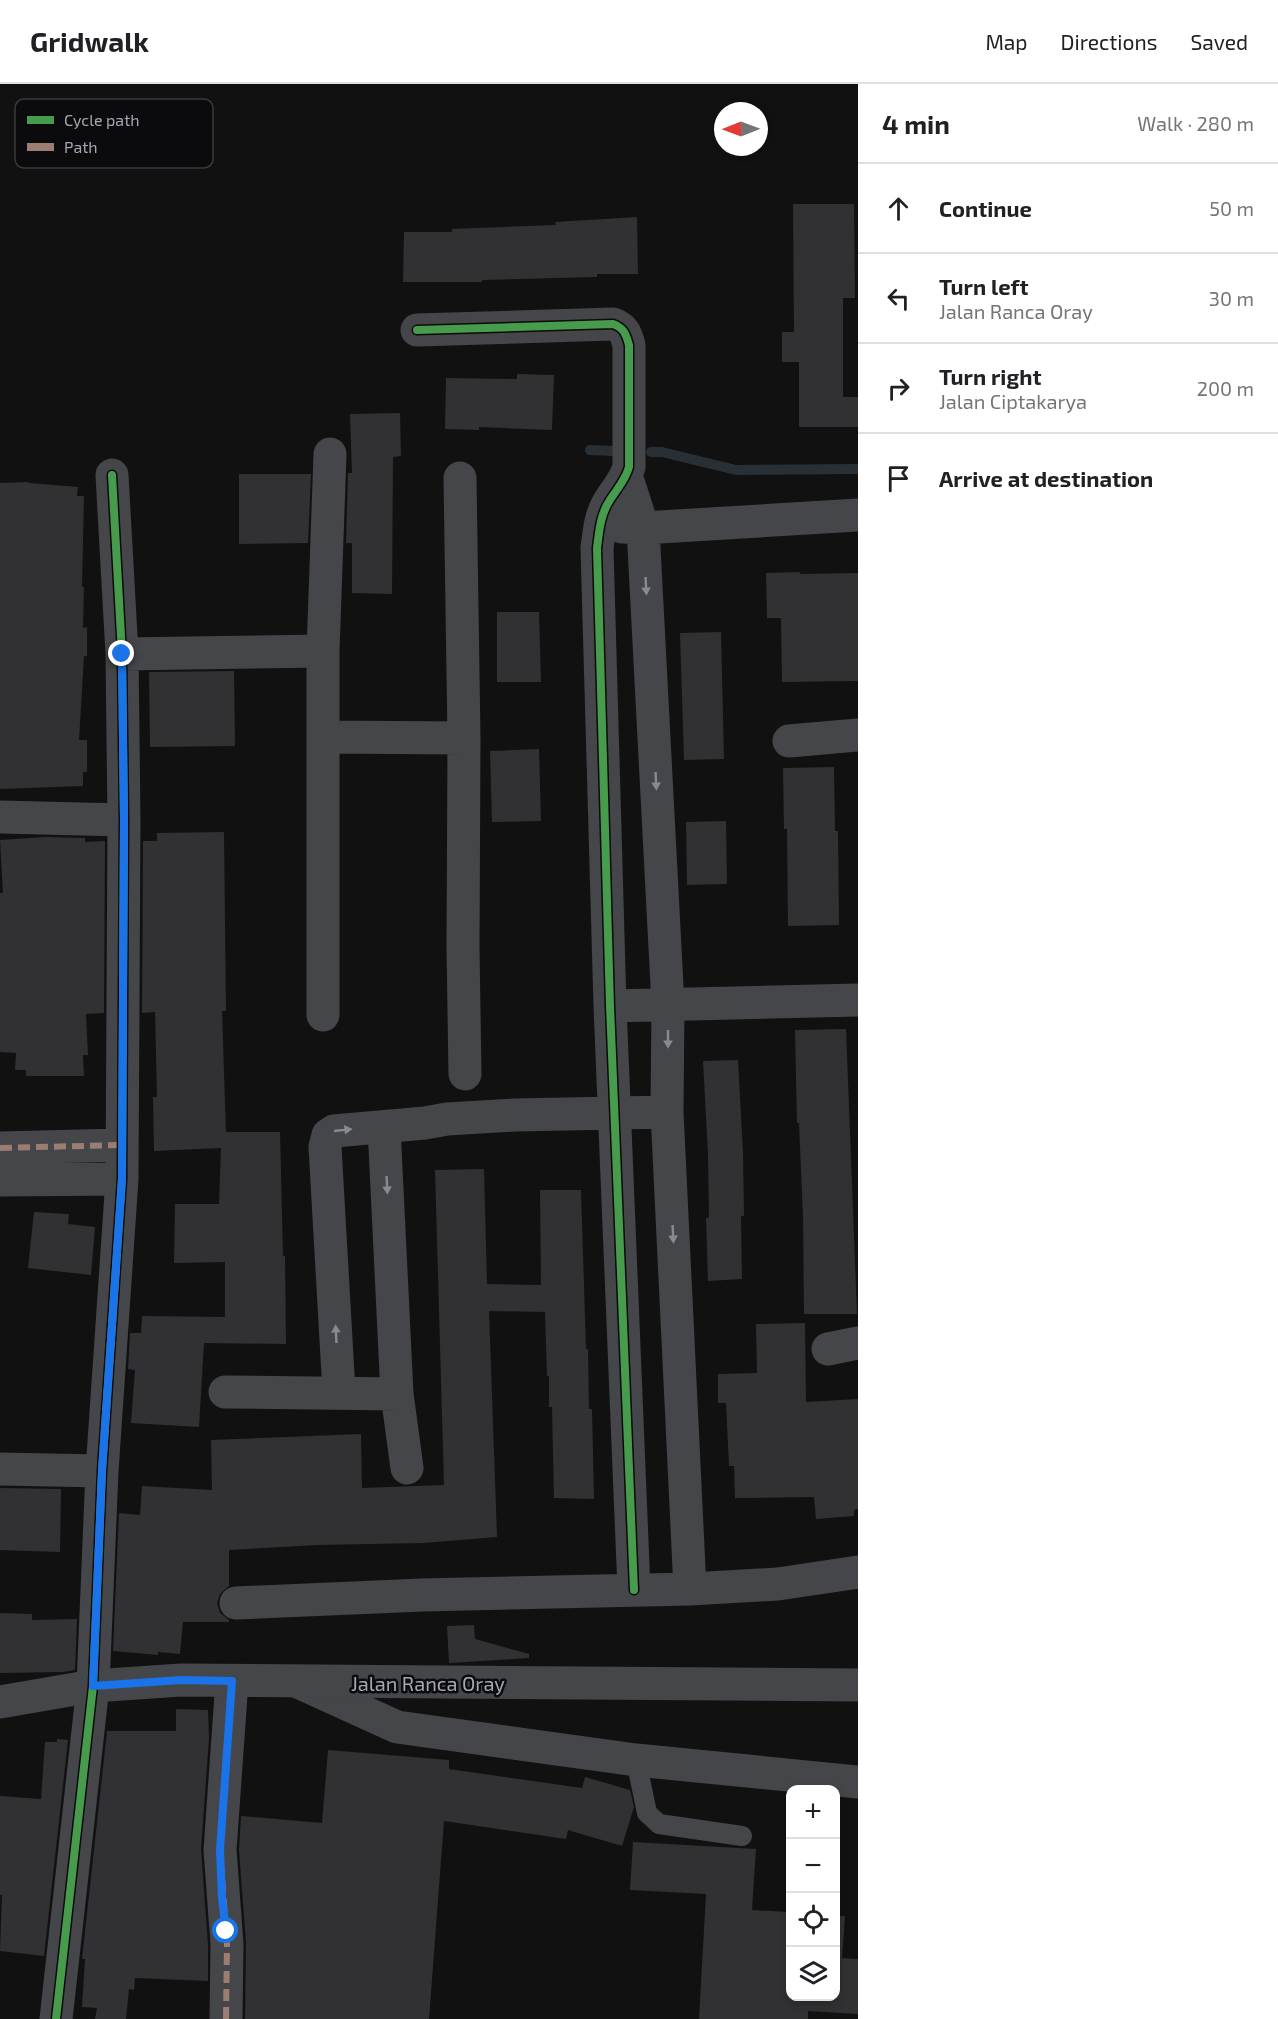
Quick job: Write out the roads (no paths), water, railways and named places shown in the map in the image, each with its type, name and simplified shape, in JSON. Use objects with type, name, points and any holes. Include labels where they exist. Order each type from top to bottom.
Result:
[{"type":"street","points":[[417,330],[613,324],[620,327],[626,334],[629,345],[629,439],[626,475],[643,528],[668,1005],[667,1112],[690,1589]]},
{"type":"street","points":[[323,1015],[323,651],[330,454]]},
{"type":"street","points":[[57,2019],[93,1686],[102,1471],[122,1179],[124,820],[122,654],[112,475]]},
{"type":"street","points":[[626,475],[606,506],[599,527],[597,548],[610,1006],[634,1590]]},
{"type":"street","points":[[460,478],[464,738],[465,1074]]},
{"type":"street","points":[[599,527],[643,528],[858,515]]},
{"type":"street","points":[[122,654],[323,651]]},
{"type":"street","points":[[789,741],[858,735]]},
{"type":"street","points":[[322,737],[464,738]]},
{"type":"street","points":[[0,817],[124,820]]},
{"type":"street","points":[[610,1006],[858,1000]]},
{"type":"street","points":[[339,1392],[325,1147],[328,1135],[334,1131],[447,1119],[515,1115],[667,1112]]},
{"type":"street","points":[[384,1127],[397,1394],[407,1468]]},
{"type":"street","points":[[0,1148],[122,1145]]},
{"type":"street","points":[[0,1179],[122,1179]]},
{"type":"street","points":[[225,1392],[397,1394]]},
{"type":"street","points":[[0,1469],[102,1471]]},
{"type":"street","points":[[236,1603],[422,1595],[690,1589],[778,1584],[858,1572]]},
{"type":"street","name":"Jalan Ranca Oray","points":[[0,1702],[93,1686],[181,1680],[858,1685]]},
{"type":"street","points":[[226,2019],[227,1944],[220,1850],[232,1681]]},
{"type":"street","points":[[298,1682],[397,1727],[636,1760],[858,1782]]},
{"type":"lane","points":[[636,1760],[647,1813],[659,1824],[742,1836]]},
{"type":"waterway","points":[[590,450],[613,451]]},
{"type":"waterway","points":[[651,452],[662,452],[736,470],[858,469]]}]
